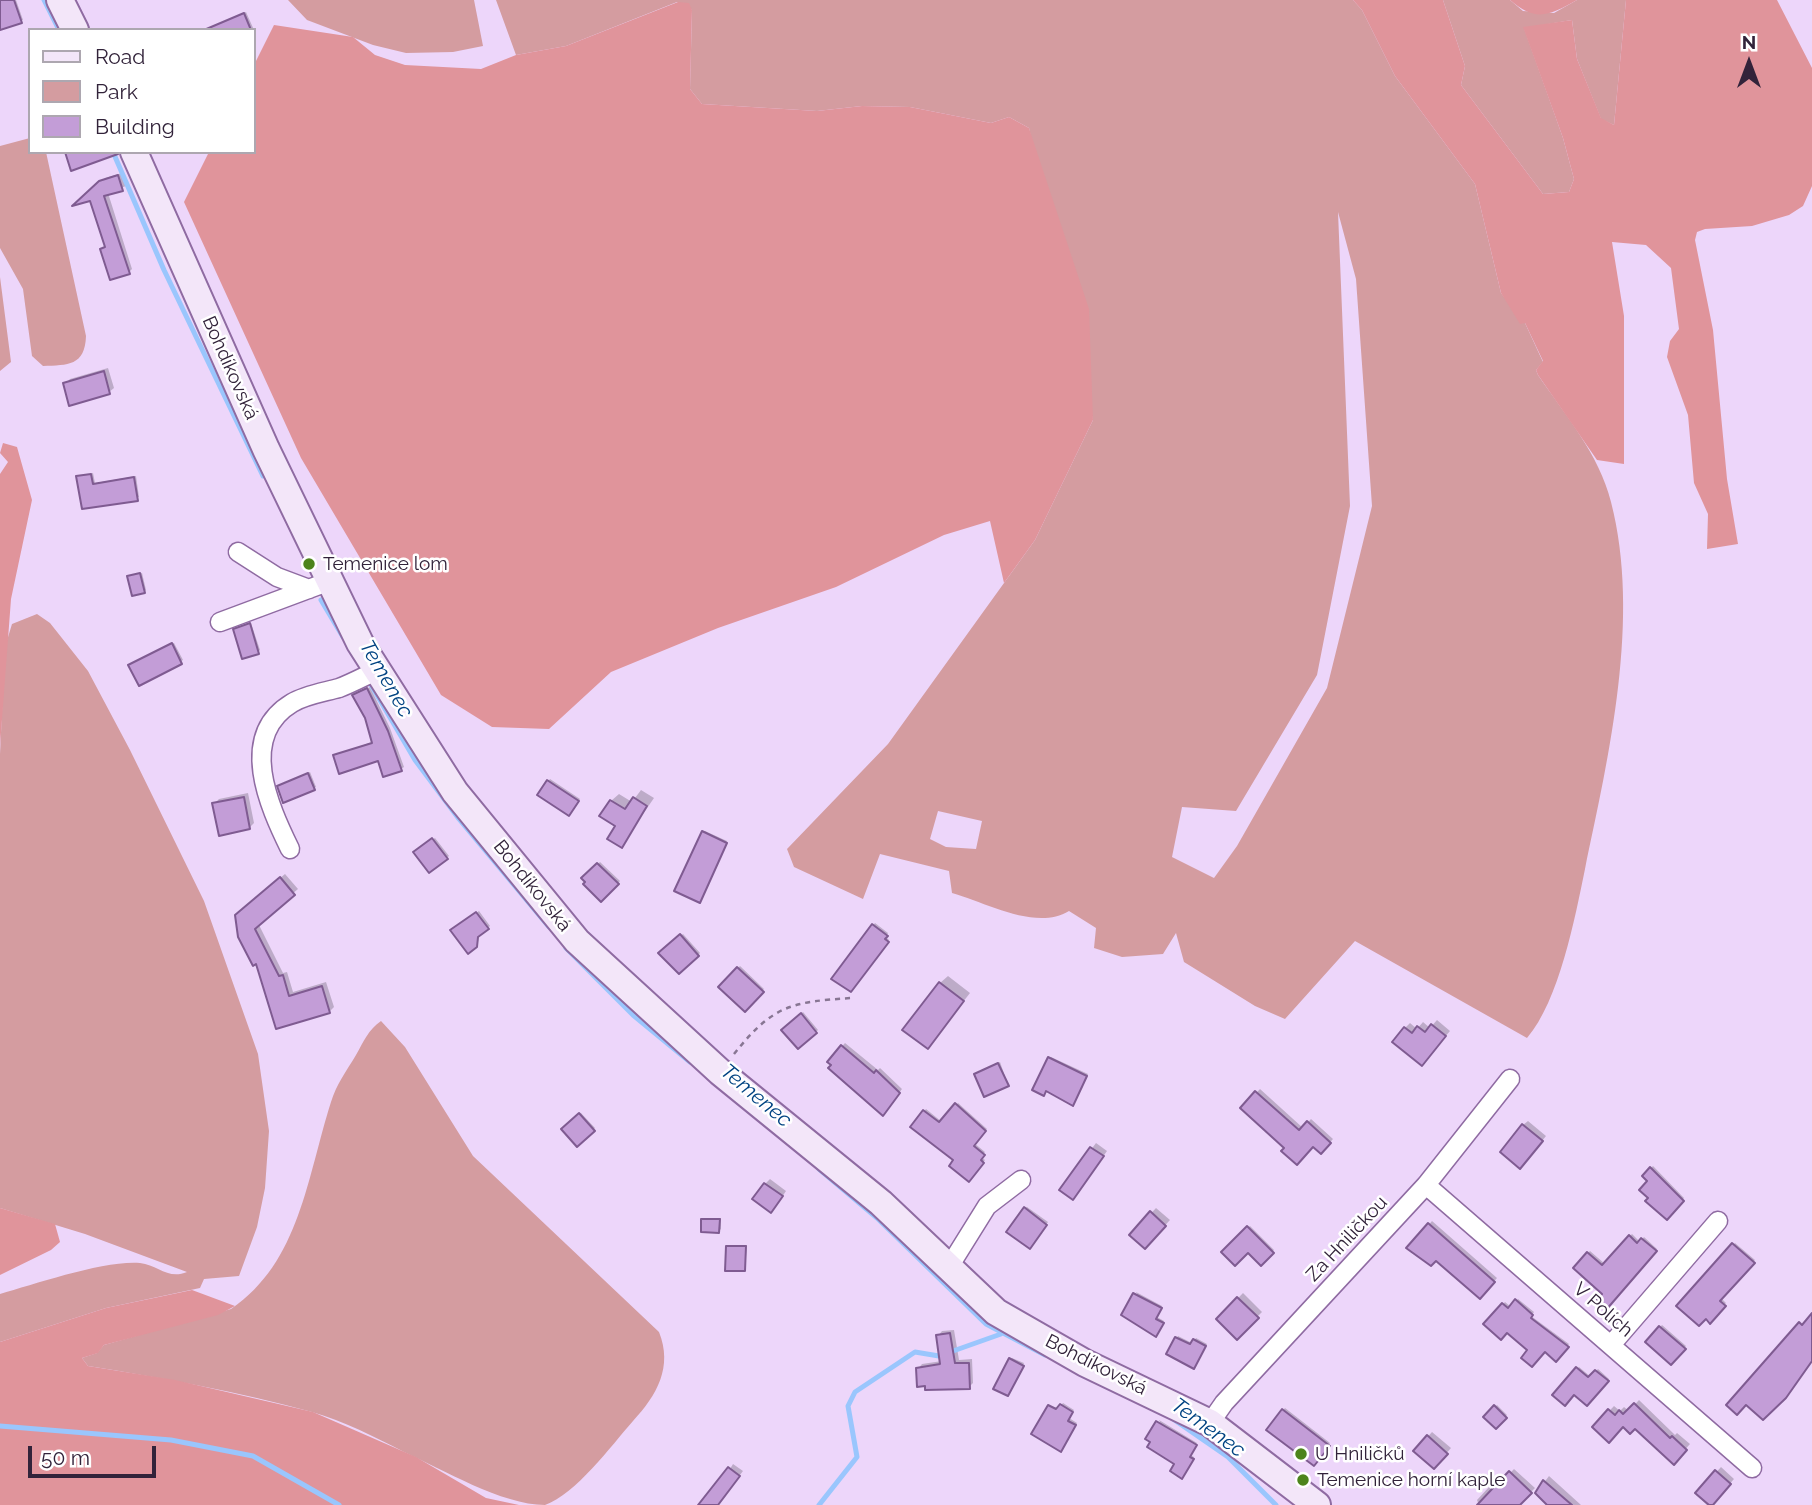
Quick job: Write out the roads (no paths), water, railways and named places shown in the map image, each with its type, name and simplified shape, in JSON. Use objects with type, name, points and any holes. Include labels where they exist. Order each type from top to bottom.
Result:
[{"type":"street","points":[[61,0],[74,28]]},
{"type":"street","name":"Bohdíkovská","points":[[135,154],[267,449],[320,585],[360,643],[369,674],[455,792],[577,941],[720,1072],[881,1203],[996,1312],[1085,1363],[1210,1423],[1317,1505]]},
{"type":"street","points":[[238,552],[277,577],[320,585]]},
{"type":"street","points":[[220,622],[320,585]]},
{"type":"street","points":[[290,849],[267,801],[260,761],[271,725],[292,703],[369,674]]},
{"type":"street","name":"Za Hniličkou","points":[[1210,1423],[1224,1403],[1426,1185],[1510,1079]]},
{"type":"street","points":[[948,1267],[987,1206],[1021,1180]]},
{"type":"street","name":"V Polích","points":[[1426,1185],[1752,1468]]},
{"type":"street","points":[[1611,1345],[1718,1221]]},
{"type":"waterway","name":"Temenec","points":[[44,0],[58,28]]},
{"type":"waterway","name":"Temenec","points":[[114,154],[164,270],[263,476]]},
{"type":"waterway","name":"Temenec","points":[[321,600],[343,637]]},
{"type":"waterway","name":"Temenec","points":[[367,678],[415,760],[459,819],[549,927]]},
{"type":"waterway","name":"Temenec","points":[[566,948],[633,1015],[690,1062]]},
{"type":"waterway","name":"Temenec","points":[[819,1169],[877,1218],[986,1324],[1045,1355]]},
{"type":"waterway","points":[[819,1505],[857,1457],[848,1406],[855,1392],[915,1352],[939,1356],[1001,1334]]},
{"type":"waterway","name":"Temenec","points":[[1173,1419],[1228,1457],[1276,1505]]},
{"type":"waterway","points":[[0,1426],[171,1440],[253,1456],[339,1505]]},
{"type":"place","name":"Temenice lom","points":[[309,564]]},
{"type":"place","name":"U Hniličků","points":[[1301,1454]]},
{"type":"place","name":"Temenice horní kaple","points":[[1303,1480]]}]
